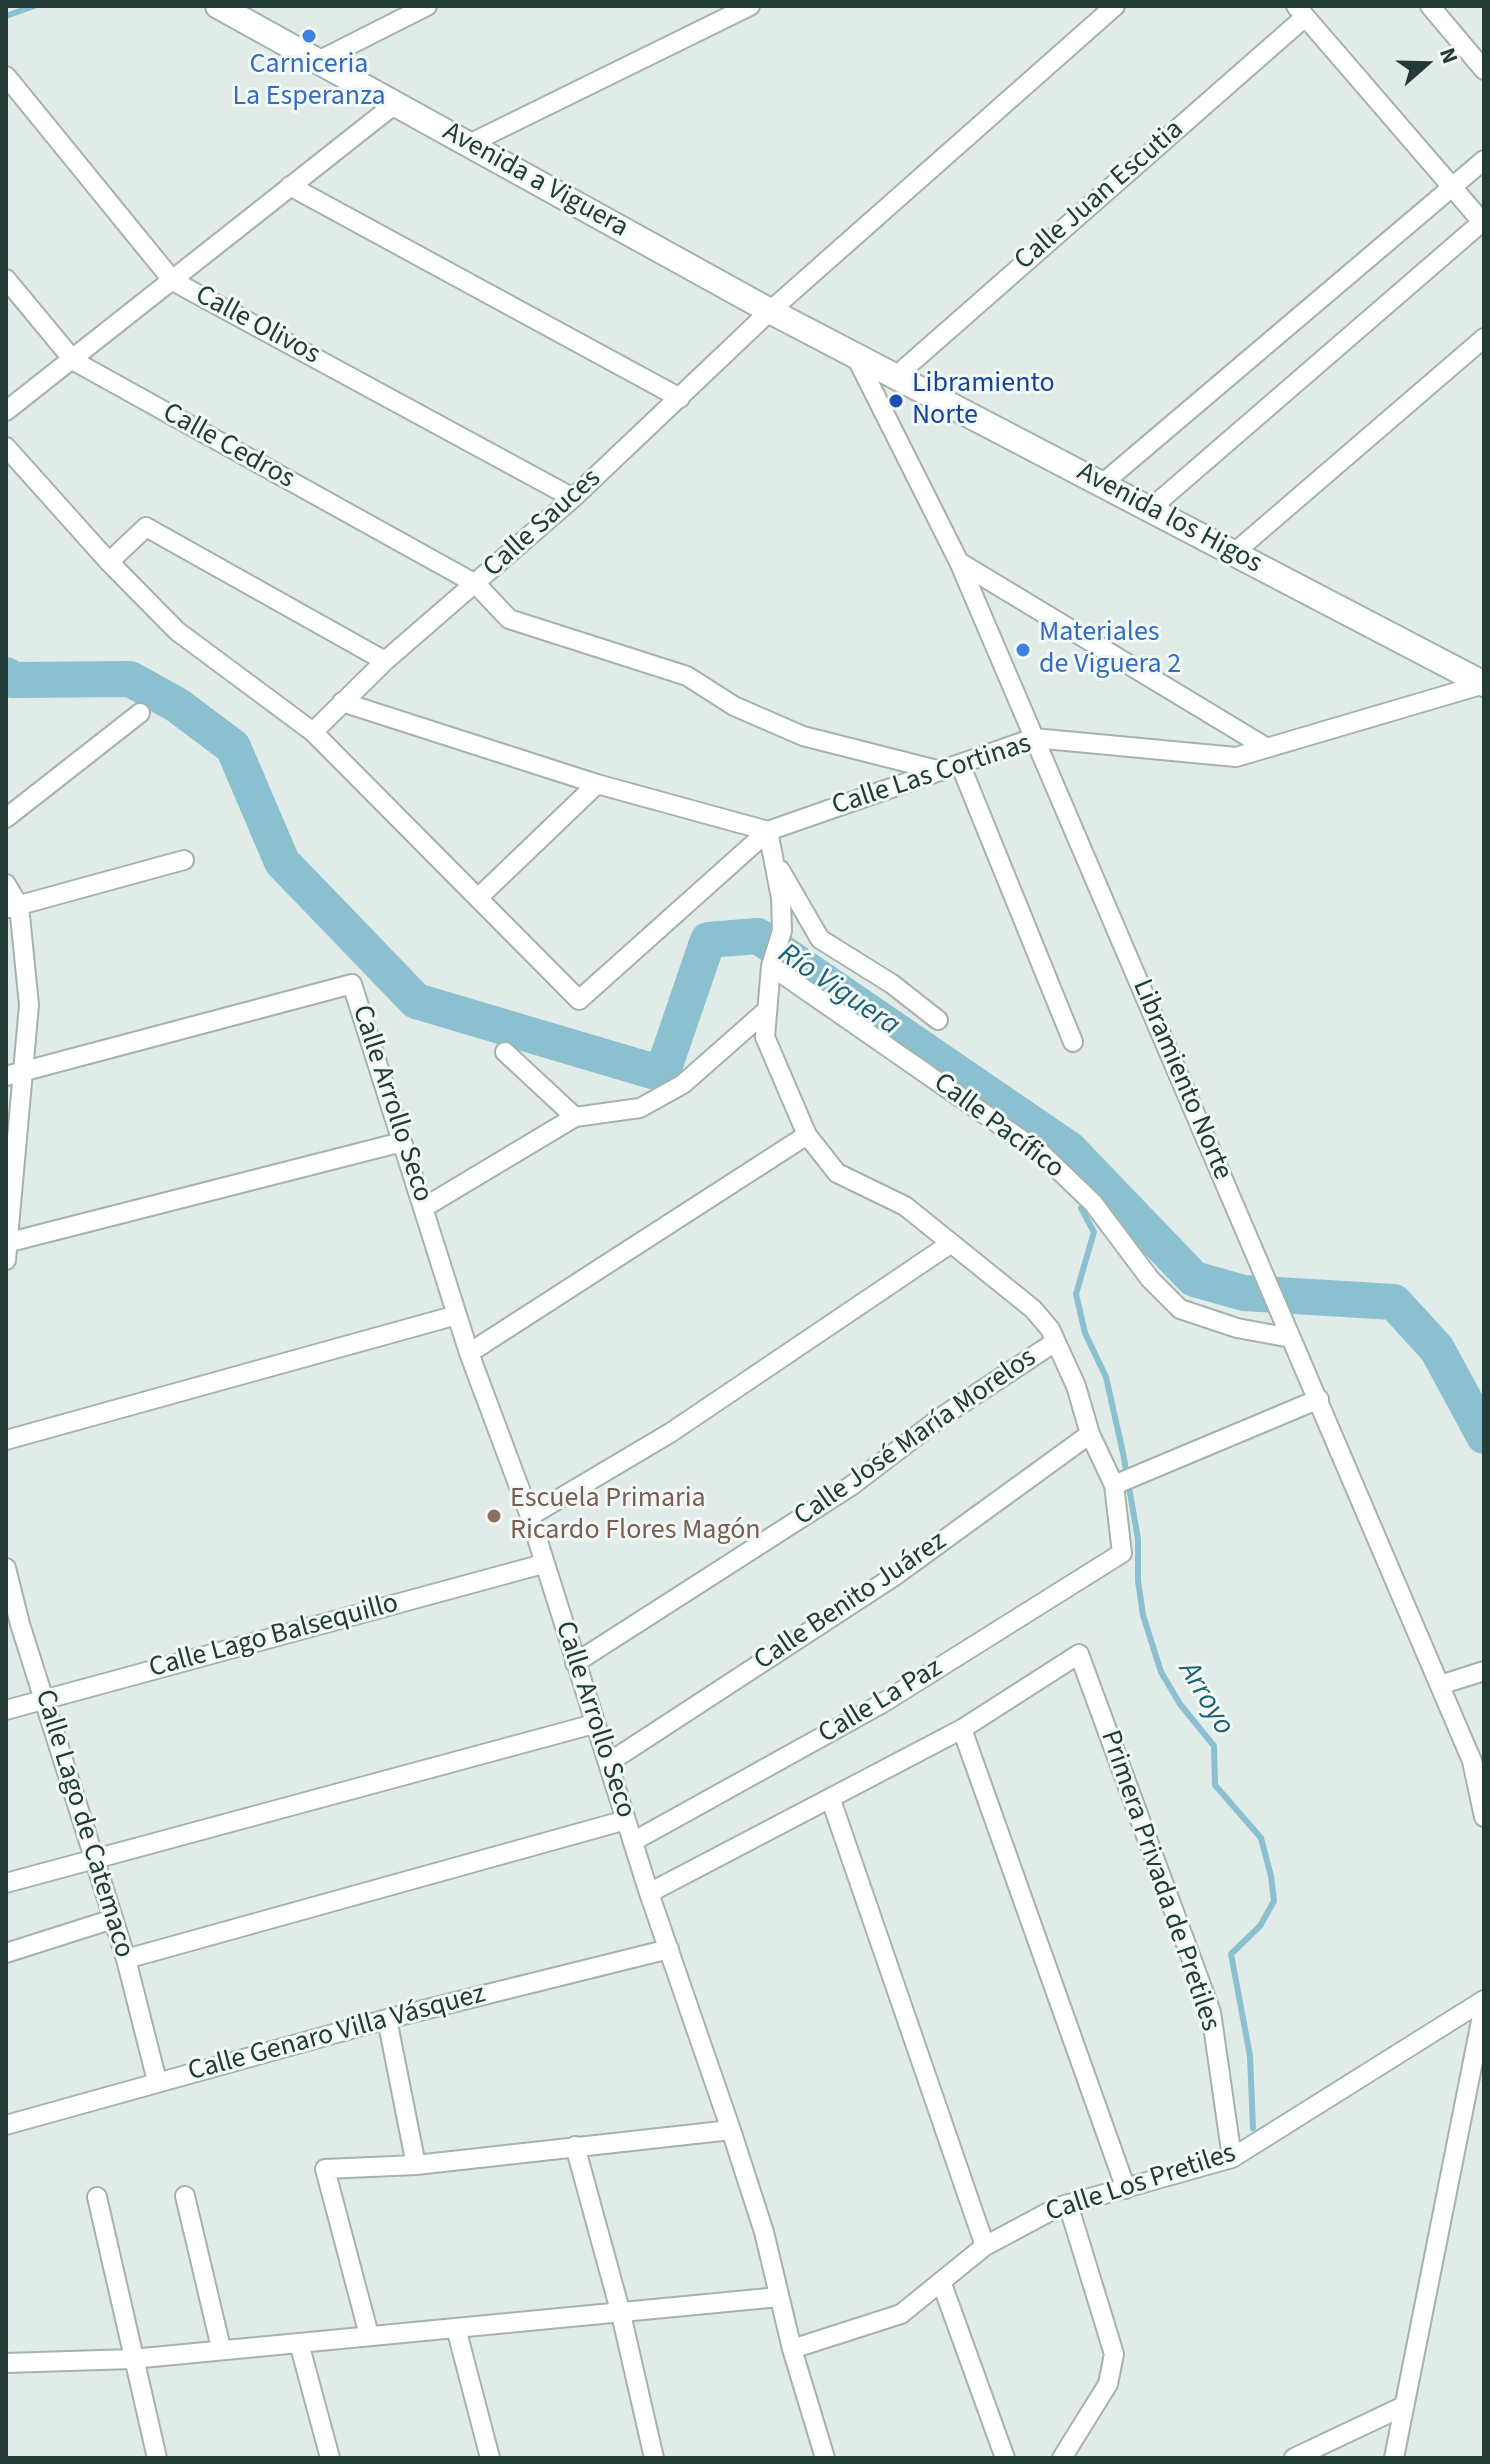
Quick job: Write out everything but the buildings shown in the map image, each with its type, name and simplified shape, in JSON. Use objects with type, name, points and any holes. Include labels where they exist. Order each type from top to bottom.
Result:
[{"type":"street","name":"Avenida a Viguera","points":[[218,6],[770,311],[854,354]]},
{"type":"street","points":[[318,61],[427,6]]},
{"type":"street","points":[[469,144],[750,6]]},
{"type":"street","name":"Calle Sauces","points":[[313,732],[385,661],[573,498],[770,311],[1115,6]]},
{"type":"street","points":[[1430,6],[1484,70]]},
{"type":"street","points":[[1150,509],[1483,223],[1300,11]]},
{"type":"street","name":"Calle Juan Escutia","points":[[896,376],[1300,11]]},
{"type":"street","name":"Calle Olivos","points":[[6,76],[173,281],[573,498]]},
{"type":"street","points":[[6,411],[74,361],[395,104]]},
{"type":"street","points":[[1102,484],[1484,160]]},
{"type":"street","points":[[290,186],[680,398]]},
{"type":"street","name":"Calle Cedros","points":[[6,279],[74,361],[476,584],[509,619],[687,676],[734,706],[803,736],[941,771]]},
{"type":"street","points":[[1234,553],[1484,338]]},
{"type":"street","name":"Avenida los Higos","points":[[854,354],[1484,684]]},
{"type":"street","name":"Libramiento Norte","points":[[854,354],[959,562],[1472,1761],[1484,1817]]},
{"type":"street","points":[[6,447],[109,562],[177,631],[313,732],[479,897],[597,784]]},
{"type":"street","points":[[109,562],[146,527],[385,661]]},
{"type":"street","points":[[959,562],[1267,748]]},
{"type":"street","name":"Calle Las Cortinas","points":[[479,897],[579,1000],[768,831],[1034,738],[1236,757],[1484,684]]},
{"type":"street","points":[[342,702],[597,784],[768,831],[781,898],[782,931],[771,966],[765,1037],[807,1135],[837,1173],[905,1206],[1033,1309],[1050,1329],[1076,1386],[1090,1434],[1124,1479],[1319,1399]]},
{"type":"street","points":[[6,818],[140,713]]},
{"type":"street","points":[[960,764],[1073,1042]]},
{"type":"street","points":[[12,907],[184,860]]},
{"type":"street","points":[[774,861],[820,939],[892,984],[938,1020]]},
{"type":"street","points":[[6,884],[29,1005],[7,1248],[402,1142]]},
{"type":"street","name":"Calle Pacífico","points":[[771,966],[1042,1154],[1087,1198],[1150,1279],[1180,1309],[1237,1328],[1291,1338]]},
{"type":"street","name":"Calle Arrollo Seco","points":[[25,1071],[352,984],[469,1353],[530,1516],[649,1893],[731,2130],[825,2458]]},
{"type":"street","points":[[423,1208],[575,1117],[640,1108],[683,1084],[767,1010]]},
{"type":"street","points":[[505,1052],[575,1117]]},
{"type":"street","points":[[6,1076],[25,1071]]},
{"type":"street","points":[[469,1353],[807,1135]]},
{"type":"street","points":[[530,1516],[670,1433],[950,1244]]},
{"type":"street","points":[[6,1440],[457,1315]]},
{"type":"street","name":"Calle José María Morelos","points":[[575,1663],[851,1486],[940,1418],[1055,1342]]},
{"type":"street","name":"Calle Benito Juárez","points":[[608,1763],[893,1577],[1090,1434]]},
{"type":"street","name":"Calle La Paz","points":[[634,1841],[881,1704],[1122,1553],[1124,1479]]},
{"type":"street","name":"Calle Lago Balsequillo","points":[[6,1710],[543,1564]]},
{"type":"street","name":"Calle Lago de Catemaco","points":[[6,1568],[13,1626],[44,1700],[126,1959],[157,2081]]},
{"type":"street","name":"Primera Privada de Pretiles","points":[[962,1729],[1079,1654],[1211,2012],[1232,2158]]},
{"type":"street","points":[[1440,1685],[1484,1671]]},
{"type":"street","points":[[6,1883],[594,1724]]},
{"type":"street","points":[[649,1893],[962,1729],[1126,2189]]},
{"type":"street","points":[[831,1800],[985,2246]]},
{"type":"street","points":[[126,1959],[626,1820]]},
{"type":"street","points":[[6,1953],[113,1919]]},
{"type":"street","name":"Calle Genaro Villa Vásquez","points":[[6,2125],[387,2019],[669,1949]]},
{"type":"street","points":[[1394,2458],[1484,2003]]},
{"type":"street","name":"Calle Los Pretiles","points":[[792,2349],[901,2314],[942,2284],[985,2246],[1068,2204],[1232,2158],[1484,2003]]},
{"type":"street","points":[[387,2019],[416,2165]]},
{"type":"street","points":[[369,2335],[325,2169],[416,2165],[731,2130]]},
{"type":"street","points":[[575,2146],[621,2314],[654,2458]]},
{"type":"street","points":[[185,2196],[221,2348]]},
{"type":"street","points":[[97,2197],[157,2458]]},
{"type":"street","points":[[1062,2458],[1108,2384],[1114,2354],[1068,2204]]},
{"type":"street","points":[[942,2284],[1005,2458]]},
{"type":"street","points":[[6,2363],[132,2359],[221,2348],[621,2314],[779,2297]]},
{"type":"street","points":[[456,2328],[490,2458]]},
{"type":"street","points":[[299,2343],[330,2458]]},
{"type":"street","points":[[1294,2458],[1404,2406]]},
{"type":"waterway","points":[[6,16],[34,6]]},
{"type":"waterway","name":"Río Viguera","points":[[6,675],[13,680],[130,679],[177,705],[233,747],[282,862],[416,1001],[662,1074],[708,940],[758,936],[1069,1149],[1194,1279],[1244,1293],[1394,1302],[1437,1349],[1484,1436]]},
{"type":"waterway","name":"Arroyo","points":[[1099,1184],[1081,1208],[1094,1232],[1076,1294],[1085,1333],[1106,1377],[1123,1453],[1138,1539],[1138,1581],[1143,1615],[1161,1672],[1180,1704],[1214,1746],[1215,1785],[1261,1838],[1271,1876],[1274,1901],[1260,1926],[1231,1954],[1250,2056],[1253,2128]]},
{"type":"place","name":"Carniceria La Esperanza","points":[[309,36]]},
{"type":"place","name":"Libramiento Norte","points":[[896,401]]},
{"type":"place","name":"Materiales de Viguera 2","points":[[1023,650]]},
{"type":"place","name":"Escuela Primaria Ricardo Flores Magón","points":[[494,1516]]}]
